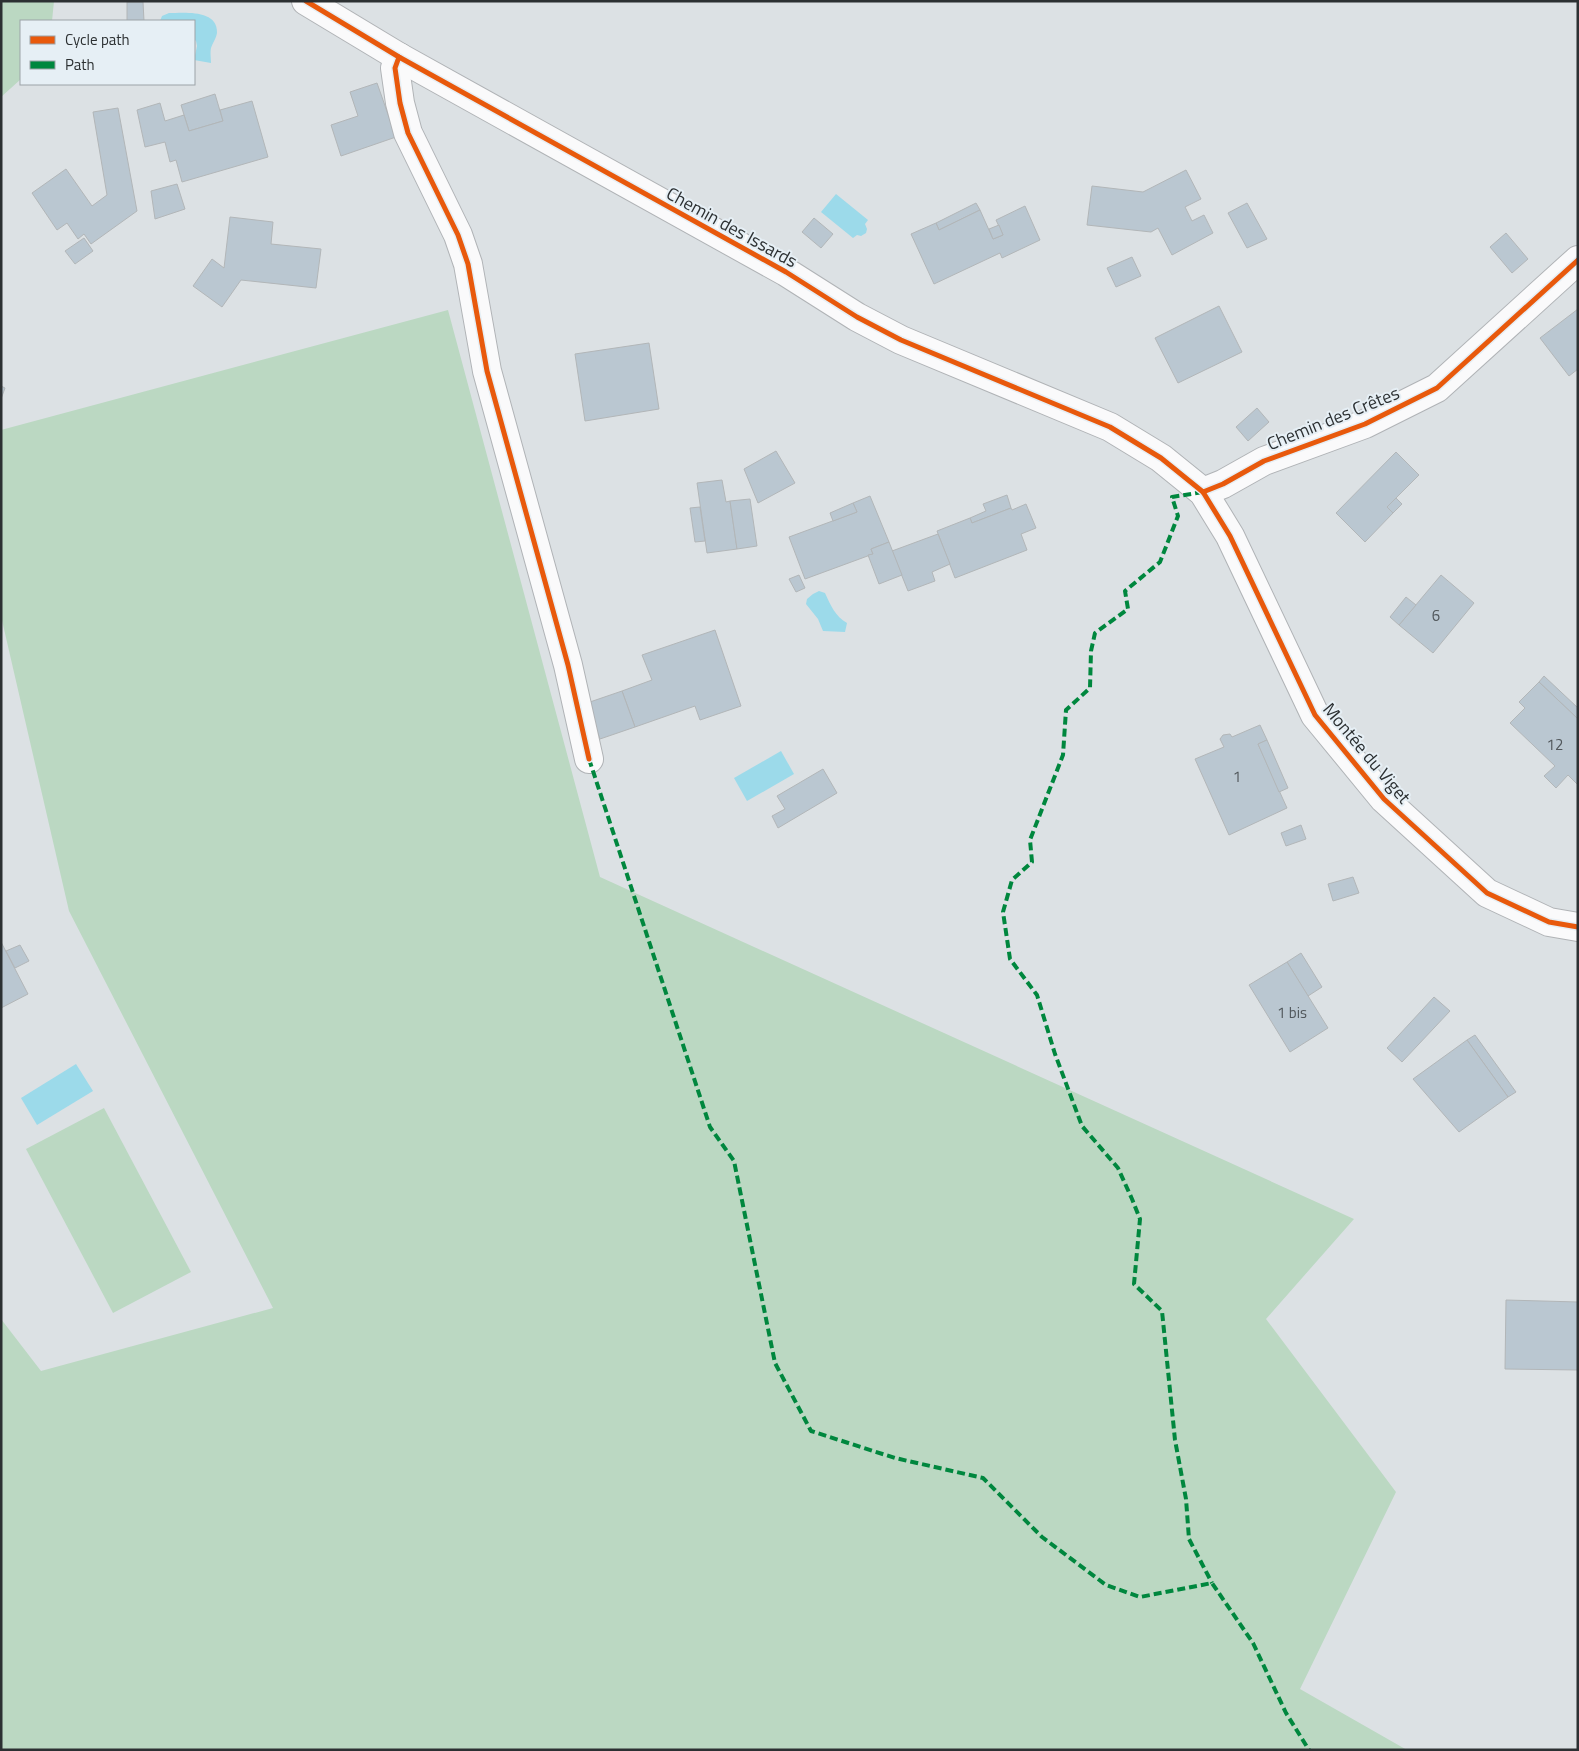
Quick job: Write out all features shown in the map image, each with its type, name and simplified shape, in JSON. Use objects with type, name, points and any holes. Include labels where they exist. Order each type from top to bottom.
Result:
[{"type":"street","name":"Chemin des Issards","points":[[306,1],[399,58],[777,267],[857,317],[901,340],[1110,427],[1161,458],[1203,492]]},
{"type":"street","points":[[399,58],[395,68],[400,103],[408,133],[458,236],[468,264],[487,371],[568,665],[589,759]]},
{"type":"street","name":"Chemin des Crêtes","points":[[1203,492],[1223,484],[1264,460],[1365,424],[1437,388],[1578,260]]},
{"type":"street","name":"Montée du Viget","points":[[1203,492],[1230,536],[1314,715],[1384,799],[1487,893],[1549,922],[1578,927]]},
{"type":"green space","points":[[1,1],[54,1],[52,20],[20,20],[20,80],[1,97]]},
{"type":"green space","points":[[448,310],[600,877],[1354,1219],[1266,1319],[1396,1492],[1300,1689],[1407,1750],[1,1750],[1,1319],[41,1371],[273,1308],[69,911],[1,616],[1,430]]},
{"type":"green space","points":[[104,1108],[191,1272],[113,1313],[26,1149]]},
{"type":"water","points":[[169,13],[191,13],[206,16],[212,20],[216,25],[217,33],[211,48],[211,63],[195,60],[197,46],[195,40],[195,20],[160,20],[162,16]]},
{"type":"water","points":[[836,194],[868,220],[865,224],[866,233],[853,238],[821,212]]},
{"type":"water","points":[[819,591],[825,593],[836,614],[847,623],[845,632],[823,631],[818,619],[806,604],[807,599]]},
{"type":"water","points":[[781,751],[794,774],[747,801],[734,778]]},
{"type":"water","points":[[76,1064],[93,1091],[37,1125],[21,1098]]},
{"type":"building","points":[[127,2],[143,2],[144,20],[127,20]]},
{"type":"building","points":[[377,83],[396,137],[341,156],[331,125],[358,116],[350,92]]},
{"type":"building","points":[[215,94],[223,121],[189,131],[181,105]]},
{"type":"building","points":[[252,101],[268,157],[182,182],[176,160],[170,162],[165,142],[145,147],[137,110],[160,103],[165,121],[184,115],[189,131],[223,121],[220,110]]},
{"type":"building","points":[[118,108],[137,211],[91,244],[84,234],[78,239],[67,223],[57,230],[32,193],[66,169],[92,206],[107,195],[93,112]]},
{"type":"building","points":[[1186,170],[1201,199],[1185,207],[1192,221],[1204,215],[1213,233],[1172,255],[1158,228],[1151,232],[1087,225],[1092,186],[1143,192]]},
{"type":"building","points":[[177,184],[185,209],[155,219],[151,191]]},
{"type":"building","points":[[976,203],[980,210],[939,230],[936,223]]},
{"type":"building","points":[[1247,203],[1267,239],[1247,248],[1228,213]]},
{"type":"building","points":[[1025,206],[1040,240],[1002,258],[1000,253],[934,284],[911,234],[936,223],[939,230],[980,210],[993,239],[1003,235],[996,220]]},
{"type":"building","points":[[230,217],[273,222],[271,244],[321,249],[316,288],[241,280],[222,307],[193,286],[212,259],[224,268]]},
{"type":"building","points":[[814,218],[833,234],[821,248],[802,232]]},
{"type":"building","points":[[999,225],[1003,235],[993,239],[989,229]]},
{"type":"building","points":[[1506,233],[1528,259],[1512,273],[1490,247]]},
{"type":"building","points":[[84,238],[93,251],[75,264],[65,251]]},
{"type":"building","points":[[1132,257],[1141,276],[1116,287],[1107,268]]},
{"type":"building","points":[[1219,306],[1242,352],[1178,383],[1155,338]]},
{"type":"building","points":[[1578,309],[1578,369],[1569,376],[1540,338]]},
{"type":"building","points":[[649,343],[659,409],[585,421],[575,354]]},
{"type":"building","points":[[1,386],[5,388],[1,399]]},
{"type":"building","points":[[1257,408],[1269,422],[1248,441],[1236,427]]},
{"type":"building","points":[[776,451],[795,483],[758,503],[744,469]]},
{"type":"building","points":[[1396,452],[1419,475],[1387,507],[1393,513],[1365,542],[1336,513]]},
{"type":"building","points":[[722,480],[726,502],[730,501],[737,549],[707,553],[697,483]]},
{"type":"building","points":[[1007,495],[1011,508],[972,523],[970,518],[986,511],[983,504]]},
{"type":"building","points":[[870,496],[889,542],[871,549],[873,554],[805,579],[789,537],[857,512],[853,503]]},
{"type":"building","points":[[1396,498],[1402,504],[1393,513],[1387,507]]},
{"type":"building","points":[[750,499],[757,546],[737,549],[730,501]]},
{"type":"building","points":[[853,503],[857,512],[833,521],[830,513]]},
{"type":"building","points":[[1026,504],[1036,528],[1021,534],[1027,550],[955,578],[937,531],[970,518],[972,523]]},
{"type":"building","points":[[700,507],[705,541],[695,542],[690,508]]},
{"type":"building","points":[[938,534],[950,564],[932,572],[935,581],[908,591],[892,551]]},
{"type":"building","points":[[889,542],[902,575],[879,584],[868,555],[873,554],[871,549]]},
{"type":"building","points":[[799,575],[805,588],[796,592],[789,579]]},
{"type":"building","points":[[1441,575],[1474,603],[1433,653],[1399,625]]},
{"type":"building","points":[[1406,597],[1416,605],[1399,625],[1390,617]]},
{"type":"building","points":[[715,630],[741,706],[700,720],[695,706],[635,727],[622,691],[652,680],[642,655]]},
{"type":"building","points":[[1544,676],[1578,708],[1578,719],[1539,682]]},
{"type":"building","points":[[1539,682],[1578,719],[1578,785],[1568,775],[1556,788],[1544,776],[1555,766],[1510,723],[1525,708],[1519,702]]},
{"type":"building","points":[[622,691],[635,727],[600,739],[587,703]]},
{"type":"building","points":[[1260,725],[1267,740],[1258,744],[1287,808],[1229,835],[1195,759],[1224,747],[1220,739],[1223,735],[1230,734],[1232,737]]},
{"type":"building","points":[[1267,740],[1288,788],[1279,792],[1258,744]]},
{"type":"building","points":[[823,769],[837,793],[778,828],[772,816],[785,809],[777,796]]},
{"type":"building","points":[[1301,825],[1306,839],[1286,846],[1281,833]]},
{"type":"building","points":[[1353,877],[1359,893],[1333,901],[1328,884]]},
{"type":"building","points":[[1,942],[28,994],[1,1008]]},
{"type":"building","points":[[20,945],[29,961],[15,968],[6,951]]},
{"type":"building","points":[[1301,953],[1322,987],[1308,996],[1287,962]]},
{"type":"building","points":[[1287,962],[1328,1028],[1290,1052],[1249,985]]},
{"type":"building","points":[[1434,997],[1450,1011],[1402,1062],[1387,1048]]},
{"type":"building","points":[[1475,1035],[1516,1092],[1508,1097],[1467,1040]]},
{"type":"building","points":[[1467,1040],[1508,1097],[1459,1132],[1413,1079]]},
{"type":"building","points":[[1506,1300],[1578,1302],[1578,1370],[1505,1369]]},
{"type":"marked path","points":[[1203,492],[1172,497],[1178,516],[1160,562],[1125,591],[1128,609],[1095,633],[1091,651],[1090,688],[1066,710],[1063,755],[1030,840],[1032,862],[1012,880],[1003,912],[1010,959],[1037,995],[1055,1054],[1082,1126],[1118,1168],[1140,1219],[1134,1284],[1162,1311],[1175,1440],[1186,1499],[1189,1539],[1212,1583]]},
{"type":"marked path","points":[[589,759],[710,1127],[734,1161],[775,1363],[811,1431],[895,1458],[983,1478],[1042,1537],[1106,1585],[1140,1597],[1212,1583],[1253,1643],[1286,1713],[1309,1750]]},
{"type":"cycle path","points":[[306,1],[399,57],[786,272],[857,317],[901,340],[1110,427],[1161,458],[1203,492],[1230,536],[1315,715],[1384,799],[1487,893],[1549,922],[1578,927]]},
{"type":"cycle path","points":[[399,57],[395,68],[400,103],[408,133],[458,235],[468,264],[487,371],[568,665],[589,759]]},
{"type":"cycle path","points":[[1203,492],[1223,484],[1264,461],[1365,424],[1437,388],[1578,260]]}]
